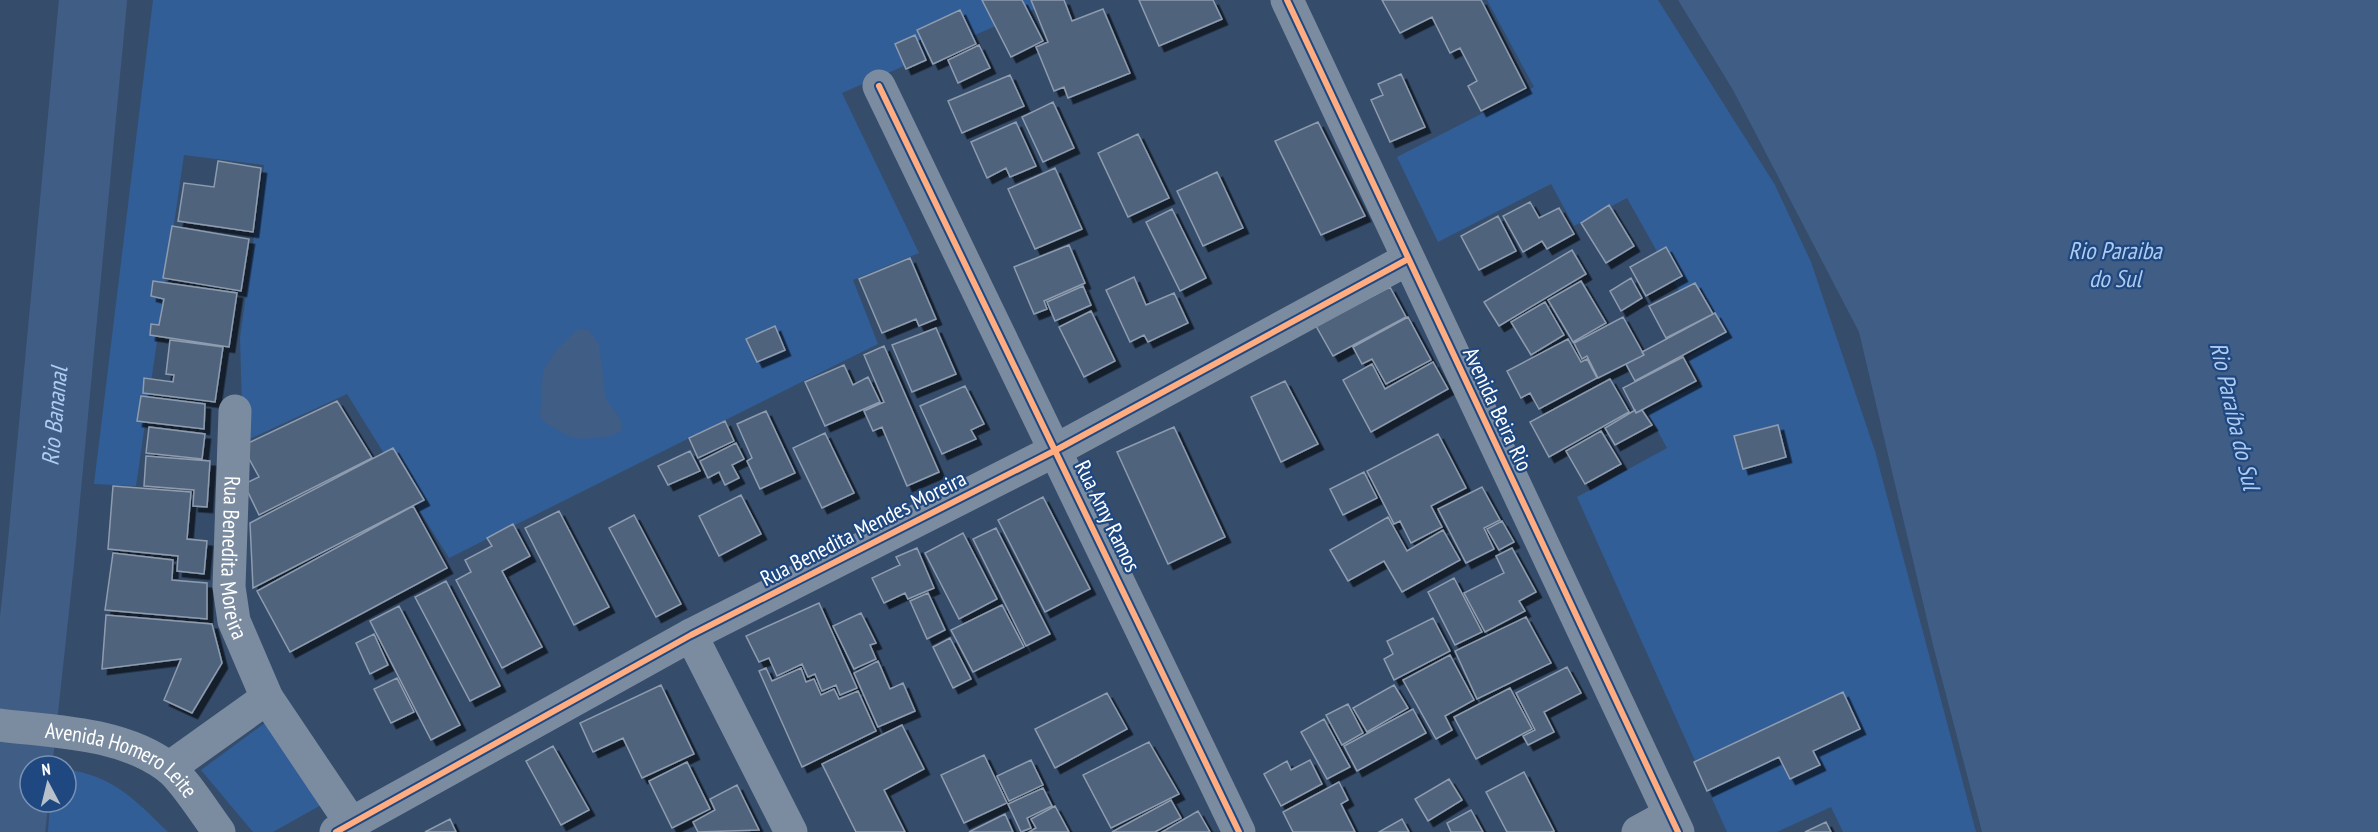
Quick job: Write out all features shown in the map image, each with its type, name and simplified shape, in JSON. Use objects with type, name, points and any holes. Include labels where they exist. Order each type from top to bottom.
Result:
[{"type":"street","name":"Avenida Beira Rio","points":[[1287,0],[1674,824]]},
{"type":"street","name":"Rua Amy Ramos","points":[[879,86],[1239,832]]},
{"type":"street","name":"Rua Benedita Mendes Moreira","points":[[344,828],[691,635],[1056,450],[1408,259]]},
{"type":"street","name":"Rua Benedita Moreira","points":[[235,411],[231,604],[234,621],[267,698],[344,828]]},
{"type":"street","points":[[691,635],[792,832]]},
{"type":"street","points":[[169,768],[267,698]]},
{"type":"street","name":"Avenida Homero Leite","points":[[0,725],[95,737],[142,753],[169,768],[219,832]]},
{"type":"street","points":[[1638,832],[1674,824]]},
{"type":"shaded area","points":[[153,0],[1055,0],[842,93],[919,253],[853,280],[878,344],[449,558],[347,394],[243,442],[240,338],[264,165],[184,155],[136,486],[94,484]]},
{"type":"shaded area","points":[[1487,0],[1658,0],[1775,185],[1811,262],[1875,451],[1976,832],[1843,832],[1831,807],[1777,832],[1727,832],[1577,497],[1667,448],[1647,411],[1702,383],[1687,357],[1709,344],[1627,198],[1574,226],[1551,184],[1438,242],[1397,157],[1534,87]]},
{"type":"shaded area","points":[[269,720],[323,804],[273,832],[253,832],[201,770]]},
{"type":"shaded area","points":[[78,772],[98,778],[123,791],[168,832],[48,832],[49,814],[78,814]]},
{"type":"water","name":"Rio Paraiba do Sul","points":[[1678,0],[2378,0],[2378,832],[1982,832],[1933,645],[1859,332],[1733,90]]},
{"type":"water","points":[[588,329],[599,345],[606,399],[622,421],[621,431],[612,436],[581,439],[570,437],[545,423],[540,416],[543,370],[555,352],[577,330]]},
{"type":"building","points":[[982,0],[1022,0],[1043,41],[1011,57]]},
{"type":"building","points":[[1031,0],[1064,0],[1072,21],[1103,9],[1130,73],[1068,98],[1064,87],[1054,91],[1036,47],[1048,42]]},
{"type":"building","points":[[1139,0],[1213,0],[1222,19],[1159,46]]},
{"type":"building","points":[[1382,0],[1481,0],[1526,88],[1481,111],[1468,86],[1477,81],[1460,48],[1450,53],[1432,17],[1400,33]]},
{"type":"building","points":[[960,10],[976,44],[933,64],[917,30]]},
{"type":"building","points":[[915,35],[926,60],[906,69],[895,44]]},
{"type":"building","points":[[979,45],[990,68],[958,83],[948,60]]},
{"type":"building","points":[[1401,74],[1425,127],[1390,142],[1371,100],[1383,95],[1378,84]]},
{"type":"building","points":[[1010,75],[1024,106],[962,133],[948,101]]},
{"type":"building","points":[[1053,102],[1074,148],[1043,162],[1022,117]]},
{"type":"building","points":[[1016,122],[1036,166],[1010,177],[1006,168],[987,178],[971,142]]},
{"type":"building","points":[[1318,122],[1365,216],[1321,235],[1275,141]]},
{"type":"building","points":[[1138,134],[1169,198],[1128,217],[1098,153]]},
{"type":"building","points":[[218,161],[261,168],[253,232],[178,221],[184,183],[214,187]]},
{"type":"building","points":[[1055,168],[1082,229],[1035,249],[1008,189]]},
{"type":"building","points":[[1217,172],[1243,228],[1203,246],[1177,191]]},
{"type":"building","points":[[1530,202],[1539,218],[1559,208],[1574,234],[1547,249],[1542,241],[1523,252],[1503,216]]},
{"type":"building","points":[[1609,205],[1634,246],[1606,263],[1581,223]]},
{"type":"building","points":[[1172,209],[1206,278],[1180,291],[1146,222]]},
{"type":"building","points":[[1498,216],[1516,251],[1479,270],[1461,236]]},
{"type":"building","points":[[172,226],[249,239],[241,291],[163,278]]},
{"type":"building","points":[[1069,245],[1085,283],[1044,301],[1047,309],[1034,314],[1014,267]]},
{"type":"building","points":[[1666,247],[1682,276],[1646,296],[1630,267]]},
{"type":"building","points":[[1572,250],[1586,274],[1499,326],[1484,302]]},
{"type":"building","points":[[910,258],[936,319],[919,326],[916,319],[882,333],[859,279]]},
{"type":"building","points":[[1134,277],[1146,305],[1174,293],[1188,323],[1148,342],[1144,335],[1130,342],[1106,290]]},
{"type":"building","points":[[1631,278],[1642,298],[1621,311],[1610,291]]},
{"type":"building","points":[[153,281],[237,293],[229,347],[150,335],[151,324],[159,325],[164,299],[151,296]]},
{"type":"building","points":[[1581,281],[1606,323],[1573,342],[1548,300]]},
{"type":"building","points":[[1695,283],[1713,314],[1666,338],[1649,306]]},
{"type":"building","points":[[1083,286],[1091,305],[1055,321],[1047,302]]},
{"type":"building","points":[[1390,287],[1406,317],[1333,356],[1316,326]]},
{"type":"building","points":[[1545,302],[1564,335],[1531,355],[1511,322]]},
{"type":"building","points":[[1091,311],[1115,361],[1084,377],[1059,327]]},
{"type":"building","points":[[1715,313],[1726,332],[1635,381],[1626,364],[1644,355],[1642,352]]},
{"type":"building","points":[[1408,317],[1431,360],[1386,384],[1372,359],[1362,364],[1353,347]]},
{"type":"building","points":[[1623,317],[1644,355],[1598,378],[1587,356],[1582,359],[1574,343]]},
{"type":"building","points":[[775,326],[785,350],[757,362],[746,339]]},
{"type":"building","points":[[936,328],[956,374],[912,392],[892,345]]},
{"type":"building","points":[[1568,339],[1581,362],[1587,359],[1597,378],[1539,409],[1530,393],[1521,398],[1507,371]]},
{"type":"building","points":[[170,340],[223,347],[215,402],[143,393],[144,378],[173,382],[174,375],[166,374]]},
{"type":"building","points":[[884,346],[939,472],[907,486],[882,427],[873,431],[864,411],[884,402],[864,355]]},
{"type":"building","points":[[1683,357],[1696,381],[1636,413],[1623,388]]},
{"type":"building","points":[[1433,362],[1448,389],[1371,432],[1343,380],[1372,364],[1385,389]]},
{"type":"building","points":[[844,365],[853,385],[868,377],[880,402],[825,426],[805,382]]},
{"type":"building","points":[[1610,379],[1629,412],[1549,457],[1530,422]]},
{"type":"building","points":[[1285,381],[1318,444],[1281,462],[1251,397]]},
{"type":"building","points":[[965,386],[984,424],[971,430],[976,439],[942,454],[920,406]]},
{"type":"building","points":[[141,396],[205,404],[204,429],[137,421]]},
{"type":"building","points":[[337,401],[372,458],[259,515],[244,484],[259,477],[242,446]]},
{"type":"building","points":[[1635,410],[1636,413],[1642,410],[1652,425],[1615,445],[1605,428]]},
{"type":"building","points":[[766,411],[795,473],[760,489],[747,461],[752,458],[737,424]]},
{"type":"building","points":[[725,421],[734,441],[698,458],[689,438]]},
{"type":"building","points":[[1778,425],[1786,457],[1743,469],[1734,436]]},
{"type":"building","points":[[149,427],[205,434],[202,459],[146,453]]},
{"type":"building","points":[[1174,427],[1225,537],[1168,564],[1117,452]]},
{"type":"building","points":[[1601,431],[1621,464],[1585,484],[1566,451]]},
{"type":"building","points":[[825,433],[854,493],[822,508],[793,448]]},
{"type":"building","points":[[1438,434],[1466,488],[1431,506],[1442,527],[1411,543],[1400,521],[1394,524],[1367,471]]},
{"type":"building","points":[[736,443],[744,459],[732,465],[739,478],[725,485],[719,472],[708,478],[700,461]]},
{"type":"building","points":[[393,448],[424,500],[253,588],[250,523]]},
{"type":"building","points":[[690,451],[700,471],[668,485],[658,466]]},
{"type":"building","points":[[146,456],[210,461],[207,507],[193,506],[194,490],[144,486]]},
{"type":"building","points":[[1364,472],[1377,498],[1343,515],[1330,489]]},
{"type":"building","points":[[113,486],[191,492],[187,539],[207,541],[204,574],[177,571],[178,556],[108,549]]},
{"type":"building","points":[[1482,487],[1500,520],[1484,528],[1494,549],[1466,563],[1438,509]]},
{"type":"building","points":[[741,495],[761,534],[719,556],[699,516]]},
{"type":"building","points":[[1043,497],[1090,589],[1045,612],[998,520]]},
{"type":"building","points":[[413,506],[447,568],[290,652],[257,591]]},
{"type":"building","points":[[559,511],[609,607],[574,625],[525,528]]},
{"type":"building","points":[[634,515],[681,604],[656,617],[609,528]]},
{"type":"building","points":[[1388,517],[1407,551],[1443,530],[1460,560],[1402,592],[1384,561],[1348,581],[1330,550]]},
{"type":"building","points":[[1502,521],[1514,542],[1499,550],[1487,529]]},
{"type":"building","points":[[513,524],[530,556],[502,571],[542,647],[502,668],[456,580],[471,572],[465,560],[492,546],[487,538]]},
{"type":"building","points":[[996,528],[1050,634],[1026,646],[973,539]]},
{"type":"building","points":[[963,533],[997,599],[959,619],[925,553]]},
{"type":"building","points":[[917,548],[934,588],[908,599],[905,593],[884,603],[872,578],[900,565],[896,557]]},
{"type":"building","points":[[1512,548],[1536,592],[1519,601],[1525,611],[1485,632],[1464,593],[1504,573],[1496,556]]},
{"type":"building","points":[[113,553],[173,560],[172,580],[207,583],[207,619],[105,610]]},
{"type":"building","points":[[1454,578],[1482,632],[1455,645],[1428,592]]},
{"type":"building","points":[[446,581],[500,686],[470,701],[415,597]]},
{"type":"building","points":[[928,593],[945,630],[927,639],[910,601]]},
{"type":"building","points":[[819,603],[857,688],[840,695],[836,685],[822,691],[815,674],[808,677],[802,664],[777,676],[769,658],[759,662],[746,636]]},
{"type":"building","points":[[1002,605],[1024,647],[973,672],[951,630]]},
{"type":"building","points":[[399,606],[460,725],[431,740],[370,621]]},
{"type":"building","points":[[861,613],[876,643],[870,645],[876,659],[854,669],[833,626]]},
{"type":"building","points":[[106,615],[212,624],[222,663],[192,713],[164,700],[181,659],[102,669]]},
{"type":"building","points":[[1526,617],[1551,663],[1477,699],[1455,651]]},
{"type":"building","points":[[1433,618],[1450,651],[1394,680],[1384,659],[1393,654],[1387,641]]},
{"type":"building","points":[[374,634],[388,665],[370,674],[356,643]]},
{"type":"building","points":[[950,638],[971,679],[953,688],[933,647]]},
{"type":"building","points":[[1450,655],[1474,700],[1445,716],[1452,730],[1436,739],[1403,680]]},
{"type":"building","points":[[878,661],[890,689],[903,683],[915,711],[878,727],[854,673]]},
{"type":"building","points":[[1567,667],[1581,693],[1544,712],[1554,732],[1528,745],[1523,736],[1535,730],[1516,693]]},
{"type":"building","points":[[766,668],[772,681],[801,668],[806,682],[814,679],[821,695],[834,689],[839,699],[858,691],[876,731],[802,767],[759,671]]},
{"type":"building","points":[[397,678],[414,712],[391,723],[374,689]]},
{"type":"building","points":[[661,685],[694,754],[642,778],[623,738],[593,752],[580,723]]},
{"type":"building","points":[[1394,685],[1408,708],[1367,732],[1353,708]]},
{"type":"building","points":[[1510,688],[1532,729],[1476,759],[1454,717]]},
{"type":"building","points":[[1843,692],[1860,729],[1813,751],[1820,765],[1790,779],[1779,757],[1707,791],[1694,762]]},
{"type":"building","points":[[1107,693],[1127,729],[1055,768],[1035,729]]},
{"type":"building","points":[[1348,704],[1363,733],[1342,745],[1326,715]]},
{"type":"building","points":[[1413,709],[1426,733],[1357,771],[1344,746]]},
{"type":"building","points":[[1324,719],[1350,767],[1327,779],[1301,732]]},
{"type":"building","points":[[902,725],[924,769],[884,790],[905,832],[856,832],[822,764]]},
{"type":"building","points":[[1149,742],[1179,794],[1111,828],[1083,775]]},
{"type":"building","points":[[553,746],[589,810],[561,825],[526,761]]},
{"type":"building","points":[[984,755],[1007,803],[964,823],[941,775]]},
{"type":"building","points":[[1031,760],[1043,785],[1009,801],[997,776]]},
{"type":"building","points":[[1310,760],[1322,784],[1281,806],[1264,774],[1287,761],[1291,770]]},
{"type":"building","points":[[687,762],[710,809],[672,828],[649,781]]},
{"type":"building","points":[[1524,772],[1554,831],[1507,832],[1486,792]]},
{"type":"building","points":[[1449,779],[1462,800],[1428,821],[1415,799]]},
{"type":"building","points":[[1339,782],[1348,800],[1341,804],[1355,832],[1293,832],[1283,812]]},
{"type":"building","points":[[737,785],[759,830],[698,832],[693,822],[715,810],[710,799]]},
{"type":"building","points":[[1043,788],[1052,806],[1027,818],[1031,828],[1021,832],[1008,804]]},
{"type":"building","points":[[1171,800],[1181,818],[1155,832],[1112,832]]},
{"type":"building","points":[[1055,806],[1069,832],[1029,832],[1036,828],[1031,819]]},
{"type":"building","points":[[1471,810],[1483,832],[1451,832],[1447,823]]},
{"type":"building","points":[[1198,811],[1210,832],[1162,832]]},
{"type":"building","points":[[1005,814],[1013,832],[969,832]]},
{"type":"building","points":[[450,819],[456,832],[425,832]]},
{"type":"building","points":[[1402,819],[1409,832],[1379,832]]},
{"type":"building","points":[[1826,822],[1831,832],[1805,832]]},
{"type":"waterway","name":"Rio Bananal","points":[[11,832],[40,563],[93,0]]},
{"type":"cycle path","points":[[1287,0],[1678,832]]},
{"type":"cycle path","points":[[879,86],[1239,832]]},
{"type":"cycle path","points":[[336,832],[691,635],[1056,450],[1408,259]]},
{"type":"water label","name":"Rio Paraíba do Sul","points":[[2235,416]]}]
